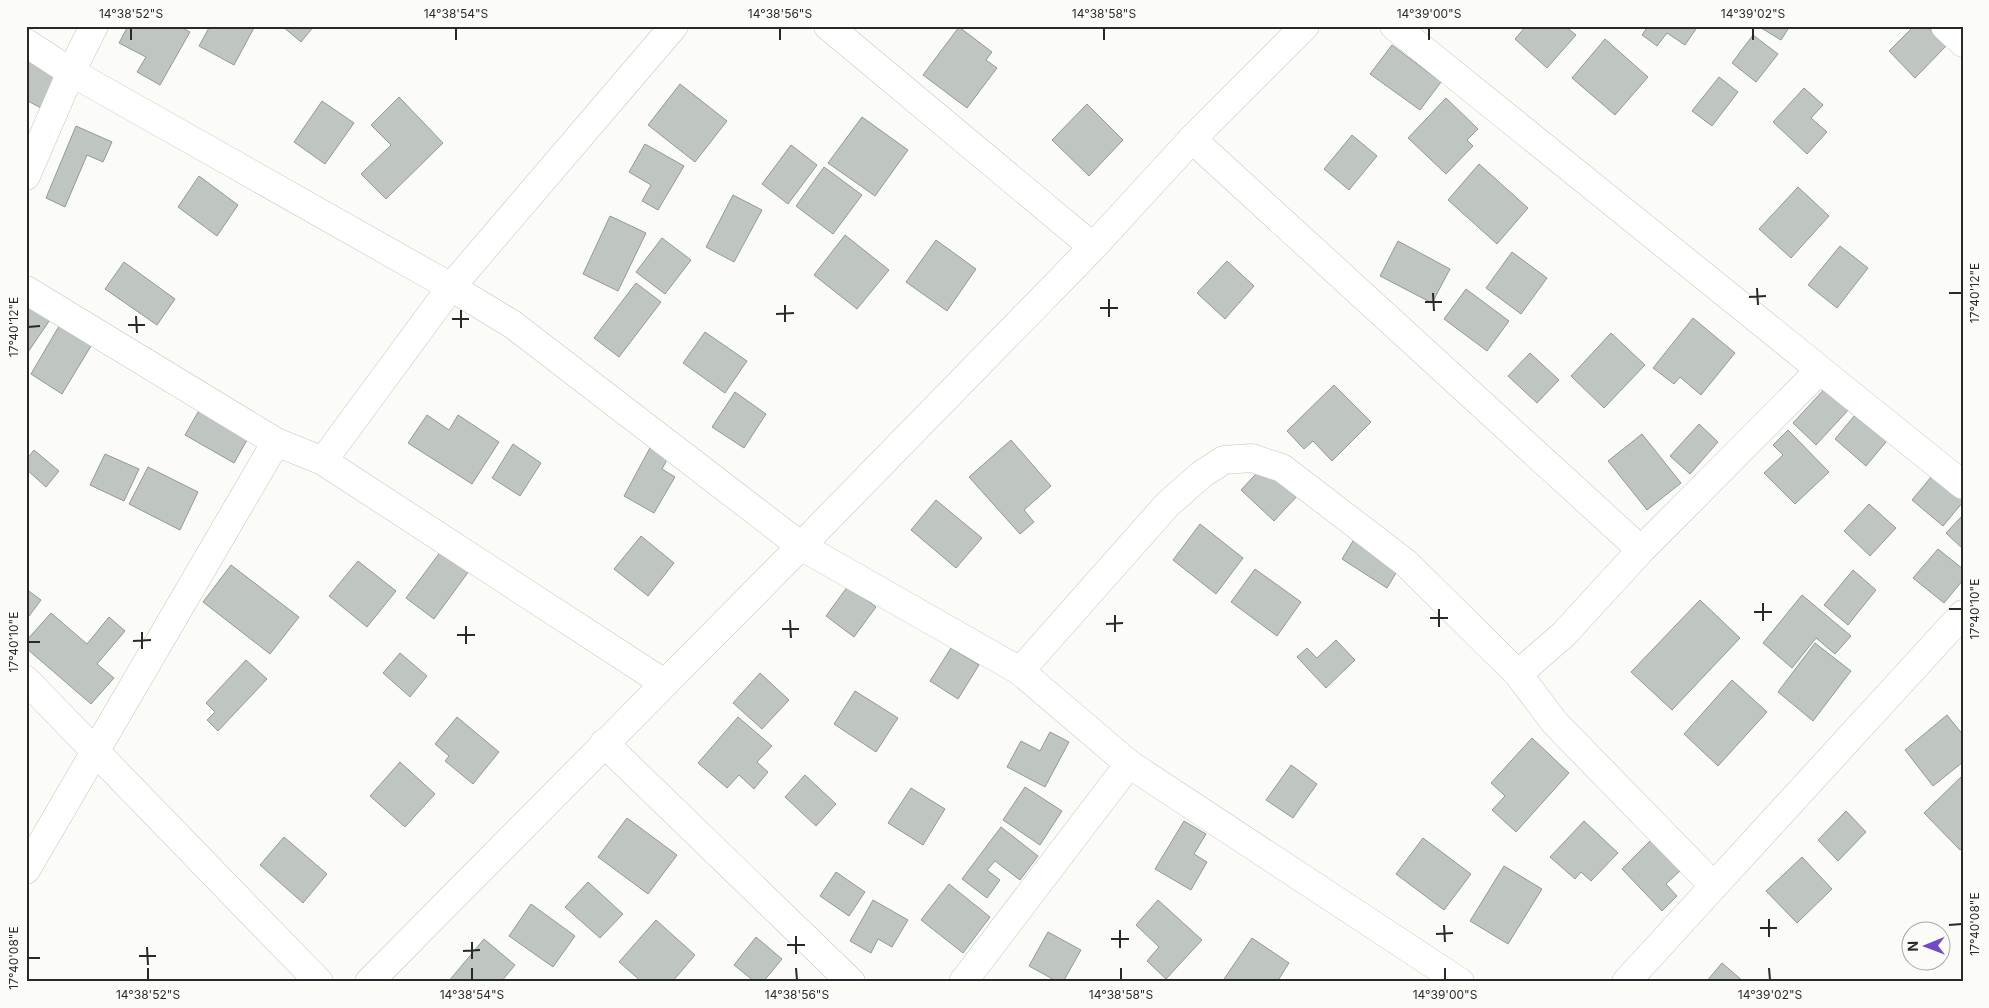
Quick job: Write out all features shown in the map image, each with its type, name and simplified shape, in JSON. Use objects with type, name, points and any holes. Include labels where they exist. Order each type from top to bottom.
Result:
[{"type":"street","points":[[26,176],[71,72],[94,26]]},
{"type":"street","points":[[323,461],[451,287],[674,26]]},
{"type":"street","points":[[828,26],[1093,247]]},
{"type":"street","points":[[369,982],[801,546],[1093,247],[1192,139],[1305,26]]},
{"type":"street","points":[[1394,26],[1963,485]]},
{"type":"street","points":[[1945,26],[1963,44]]},
{"type":"street","points":[[26,42],[71,72],[451,287],[512,324],[801,546],[1020,671],[1129,764],[1460,982]]},
{"type":"street","points":[[1192,139],[1642,550]]},
{"type":"street","points":[[26,290],[276,442],[323,461],[664,683]]},
{"type":"street","points":[[1518,674],[1564,634],[1642,550],[1820,370]]},
{"type":"street","points":[[26,870],[276,442]]},
{"type":"street","points":[[1020,671],[1167,505],[1202,474],[1224,460],[1252,458],[1282,468],[1406,564],[1518,674],[1555,724],[1714,886]]},
{"type":"street","points":[[1626,982],[1963,614]]},
{"type":"street","points":[[26,680],[319,982]]},
{"type":"street","points":[[604,744],[851,982]]},
{"type":"street","points":[[963,982],[1129,764]]},
{"type":"building","points":[[128,26],[179,26],[190,32],[160,85],[137,72],[146,57],[119,43]]},
{"type":"building","points":[[210,26],[255,26],[234,65],[199,46]]},
{"type":"building","points":[[282,26],[314,26],[301,42]]},
{"type":"building","points":[[1526,26],[1565,26],[1576,35],[1547,68],[1515,39]]},
{"type":"building","points":[[1648,26],[1698,26],[1685,45],[1667,33],[1657,46],[1642,35]]},
{"type":"building","points":[[1758,26],[1790,26],[1781,40]]},
{"type":"building","points":[[1914,26],[1927,26],[1946,46],[1915,78],[1889,51]]},
{"type":"building","points":[[959,27],[992,52],[986,60],[997,68],[967,108],[923,75]]},
{"type":"building","points":[[1753,35],[1778,54],[1756,82],[1732,63]]},
{"type":"building","points":[[1605,39],[1648,77],[1615,115],[1572,78]]},
{"type":"building","points":[[1392,45],[1441,82],[1420,110],[1370,74]]},
{"type":"building","points":[[26,53],[60,71],[41,108],[26,100]]},
{"type":"building","points":[[1719,77],[1738,92],[1712,126],[1692,111]]},
{"type":"building","points":[[680,84],[727,121],[695,162],[648,125]]},
{"type":"building","points":[[1804,88],[1823,105],[1811,118],[1827,132],[1807,154],[1773,122]]},
{"type":"building","points":[[399,97],[443,143],[386,199],[361,174],[391,145],[371,125]]},
{"type":"building","points":[[1446,98],[1478,129],[1467,140],[1473,146],[1446,174],[1408,138]]},
{"type":"building","points":[[322,101],[354,123],[325,164],[294,142]]},
{"type":"building","points":[[1087,104],[1123,140],[1089,176],[1052,140]]},
{"type":"building","points":[[862,117],[908,150],[875,196],[828,163]]},
{"type":"building","points":[[76,126],[112,142],[103,162],[87,155],[65,207],[46,198]]},
{"type":"building","points":[[1352,135],[1377,156],[1349,190],[1324,169]]},
{"type":"building","points":[[645,144],[684,166],[658,210],[642,201],[651,185],[629,172]]},
{"type":"building","points":[[791,145],[817,165],[788,204],[762,184]]},
{"type":"building","points":[[1479,164],[1528,208],[1497,244],[1448,200]]},
{"type":"building","points":[[824,167],[862,195],[833,234],[796,206]]},
{"type":"building","points":[[199,176],[238,205],[217,236],[178,207]]},
{"type":"building","points":[[1798,187],[1829,216],[1791,258],[1759,229]]},
{"type":"building","points":[[733,195],[762,210],[734,262],[706,247]]},
{"type":"building","points":[[610,216],[646,233],[618,291],[583,274]]},
{"type":"building","points":[[845,235],[889,270],[857,309],[814,275]]},
{"type":"building","points":[[662,238],[691,260],[665,294],[636,272]]},
{"type":"building","points":[[936,240],[976,269],[947,311],[906,282]]},
{"type":"building","points":[[1398,241],[1450,269],[1432,303],[1380,276]]},
{"type":"building","points":[[1840,246],[1868,268],[1837,308],[1808,285]]},
{"type":"building","points":[[1512,252],[1547,278],[1521,314],[1486,288]]},
{"type":"building","points":[[1227,261],[1254,286],[1225,319],[1197,293]]},
{"type":"building","points":[[124,262],[175,299],[157,325],[105,289]]},
{"type":"building","points":[[636,283],[661,302],[619,357],[594,338]]},
{"type":"building","points":[[1466,289],[1509,321],[1487,351],[1444,319]]},
{"type":"building","points":[[26,290],[56,311],[26,355]]},
{"type":"building","points":[[1693,318],[1735,353],[1701,395],[1680,377],[1674,384],[1653,368]]},
{"type":"building","points":[[62,321],[94,341],[62,394],[31,374]]},
{"type":"building","points":[[705,332],[747,361],[725,393],[683,363]]},
{"type":"building","points":[[1611,333],[1645,365],[1604,408],[1571,376]]},
{"type":"building","points":[[1530,353],[1559,380],[1537,403],[1508,376]]},
{"type":"building","points":[[1334,385],[1371,422],[1332,461],[1313,441],[1304,449],[1287,431]]},
{"type":"building","points":[[1828,385],[1851,407],[1816,445],[1793,423]]},
{"type":"building","points":[[735,392],[766,414],[744,448],[712,427]]},
{"type":"building","points":[[202,405],[251,433],[234,463],[185,435]]},
{"type":"building","points":[[1860,409],[1891,436],[1866,466],[1835,439]]},
{"type":"building","points":[[427,415],[449,430],[458,415],[499,442],[472,484],[408,443]]},
{"type":"building","points":[[1699,424],[1718,442],[1690,474],[1670,456]]},
{"type":"building","points":[[1788,430],[1829,472],[1795,504],[1764,473],[1783,455],[1773,445]]},
{"type":"building","points":[[1642,434],[1681,483],[1647,510],[1608,461]]},
{"type":"building","points":[[1011,440],[1051,486],[1024,510],[1034,522],[1020,534],[969,477]]},
{"type":"building","points":[[513,444],[541,463],[520,496],[492,478]]},
{"type":"building","points":[[651,446],[669,456],[662,469],[675,477],[654,513],[624,496]]},
{"type":"building","points":[[34,450],[59,471],[46,487],[26,469],[26,460]]},
{"type":"building","points":[[105,454],[139,469],[124,501],[90,485]]},
{"type":"building","points":[[1266,463],[1299,494],[1274,521],[1241,490]]},
{"type":"building","points":[[148,467],[198,492],[180,530],[129,504]]},
{"type":"building","points":[[1936,471],[1963,493],[1963,502],[1943,526],[1912,500]]},
{"type":"building","points":[[936,500],[982,538],[956,568],[911,530]]},
{"type":"building","points":[[1869,504],[1896,528],[1870,556],[1844,531]]},
{"type":"building","points":[[1963,515],[1963,549],[1946,533]]},
{"type":"building","points":[[1200,524],[1243,558],[1216,594],[1173,560]]},
{"type":"building","points":[[1359,531],[1405,558],[1387,588],[1342,559]]},
{"type":"building","points":[[641,536],[674,563],[648,596],[614,569]]},
{"type":"building","points":[[1938,549],[1963,569],[1963,580],[1944,603],[1913,578]]},
{"type":"building","points":[[441,551],[469,571],[434,619],[406,598]]},
{"type":"building","points":[[358,561],[396,591],[367,627],[329,596]]},
{"type":"building","points":[[231,565],[299,617],[270,654],[203,602]]},
{"type":"building","points":[[1255,569],[1301,602],[1277,636],[1231,602]]},
{"type":"building","points":[[1853,570],[1876,590],[1848,625],[1824,605]]},
{"type":"building","points":[[848,586],[876,607],[854,637],[826,616]]},
{"type":"building","points":[[26,589],[41,600],[26,620]]},
{"type":"building","points":[[1802,595],[1851,636],[1835,654],[1816,638],[1792,668],[1763,643]]},
{"type":"building","points":[[1700,600],[1740,638],[1672,710],[1631,672]]},
{"type":"building","points":[[51,613],[87,644],[109,617],[125,631],[97,664],[114,678],[91,704],[26,648],[26,641]]},
{"type":"building","points":[[1336,640],[1355,660],[1326,688],[1297,657],[1307,648],[1317,658]]},
{"type":"building","points":[[1815,643],[1851,671],[1813,721],[1778,692]]},
{"type":"building","points":[[951,648],[979,665],[958,699],[930,681]]},
{"type":"building","points":[[400,653],[427,676],[410,697],[383,673]]},
{"type":"building","points":[[246,660],[267,679],[218,731],[207,720],[215,712],[206,703]]},
{"type":"building","points":[[760,673],[789,700],[762,729],[733,703]]},
{"type":"building","points":[[1732,680],[1767,712],[1718,766],[1684,734]]},
{"type":"building","points":[[855,691],[898,718],[876,752],[834,724]]},
{"type":"building","points":[[1947,715],[1963,735],[1963,762],[1933,786],[1905,750]]},
{"type":"building","points":[[457,717],[499,752],[473,784],[445,761],[449,756],[435,744]]},
{"type":"building","points":[[738,717],[772,746],[757,762],[768,772],[754,789],[739,775],[727,788],[698,763]]},
{"type":"building","points":[[1050,732],[1069,742],[1045,787],[1007,767],[1021,741],[1040,751]]},
{"type":"building","points":[[1532,738],[1569,773],[1516,832],[1492,810],[1505,796],[1491,783]]},
{"type":"building","points":[[400,762],[435,794],[405,827],[370,796]]},
{"type":"building","points":[[1291,765],[1317,784],[1293,818],[1266,800]]},
{"type":"building","points":[[805,775],[836,804],[816,826],[785,797]]},
{"type":"building","points":[[1963,775],[1963,847],[1960,850],[1924,813]]},
{"type":"building","points":[[1025,787],[1062,811],[1040,845],[1003,820]]},
{"type":"building","points":[[911,788],[945,809],[923,845],[888,823]]},
{"type":"building","points":[[1846,811],[1866,832],[1838,861],[1818,840]]},
{"type":"building","points":[[627,818],[677,855],[648,894],[598,857]]},
{"type":"building","points":[[1184,821],[1206,834],[1194,854],[1207,862],[1191,890],[1155,869]]},
{"type":"building","points":[[1584,821],[1618,853],[1591,881],[1581,872],[1575,879],[1550,857]]},
{"type":"building","points":[[1001,827],[1038,856],[1020,880],[995,861],[987,870],[1000,880],[987,898],[962,879]]},
{"type":"building","points":[[284,837],[327,874],[303,903],[260,865]]},
{"type":"building","points":[[1423,838],[1471,874],[1444,910],[1396,874]]},
{"type":"building","points":[[1652,839],[1681,870],[1666,884],[1677,896],[1662,911],[1622,869]]},
{"type":"building","points":[[1802,857],[1832,889],[1797,923],[1766,891]]},
{"type":"building","points":[[1504,866],[1542,889],[1508,944],[1470,921]]},
{"type":"building","points":[[836,872],[865,892],[849,916],[820,896]]},
{"type":"building","points":[[588,882],[623,914],[600,938],[565,907]]},
{"type":"building","points":[[949,884],[990,917],[963,953],[921,920]]},
{"type":"building","points":[[873,900],[908,920],[892,947],[878,939],[871,953],[850,941]]},
{"type":"building","points":[[1158,900],[1202,940],[1166,979],[1147,961],[1159,947],[1136,925]]},
{"type":"building","points":[[531,904],[575,936],[553,967],[509,936]]},
{"type":"building","points":[[656,920],[695,955],[672,982],[642,982],[619,962]]},
{"type":"building","points":[[1048,932],[1081,950],[1063,982],[1058,982],[1029,966]]},
{"type":"building","points":[[756,937],[782,959],[763,982],[755,982],[734,965]]},
{"type":"building","points":[[1252,938],[1289,963],[1277,982],[1222,982]]},
{"type":"building","points":[[484,939],[515,965],[501,982],[448,982]]},
{"type":"building","points":[[1722,963],[1744,982],[1706,982]]}]
